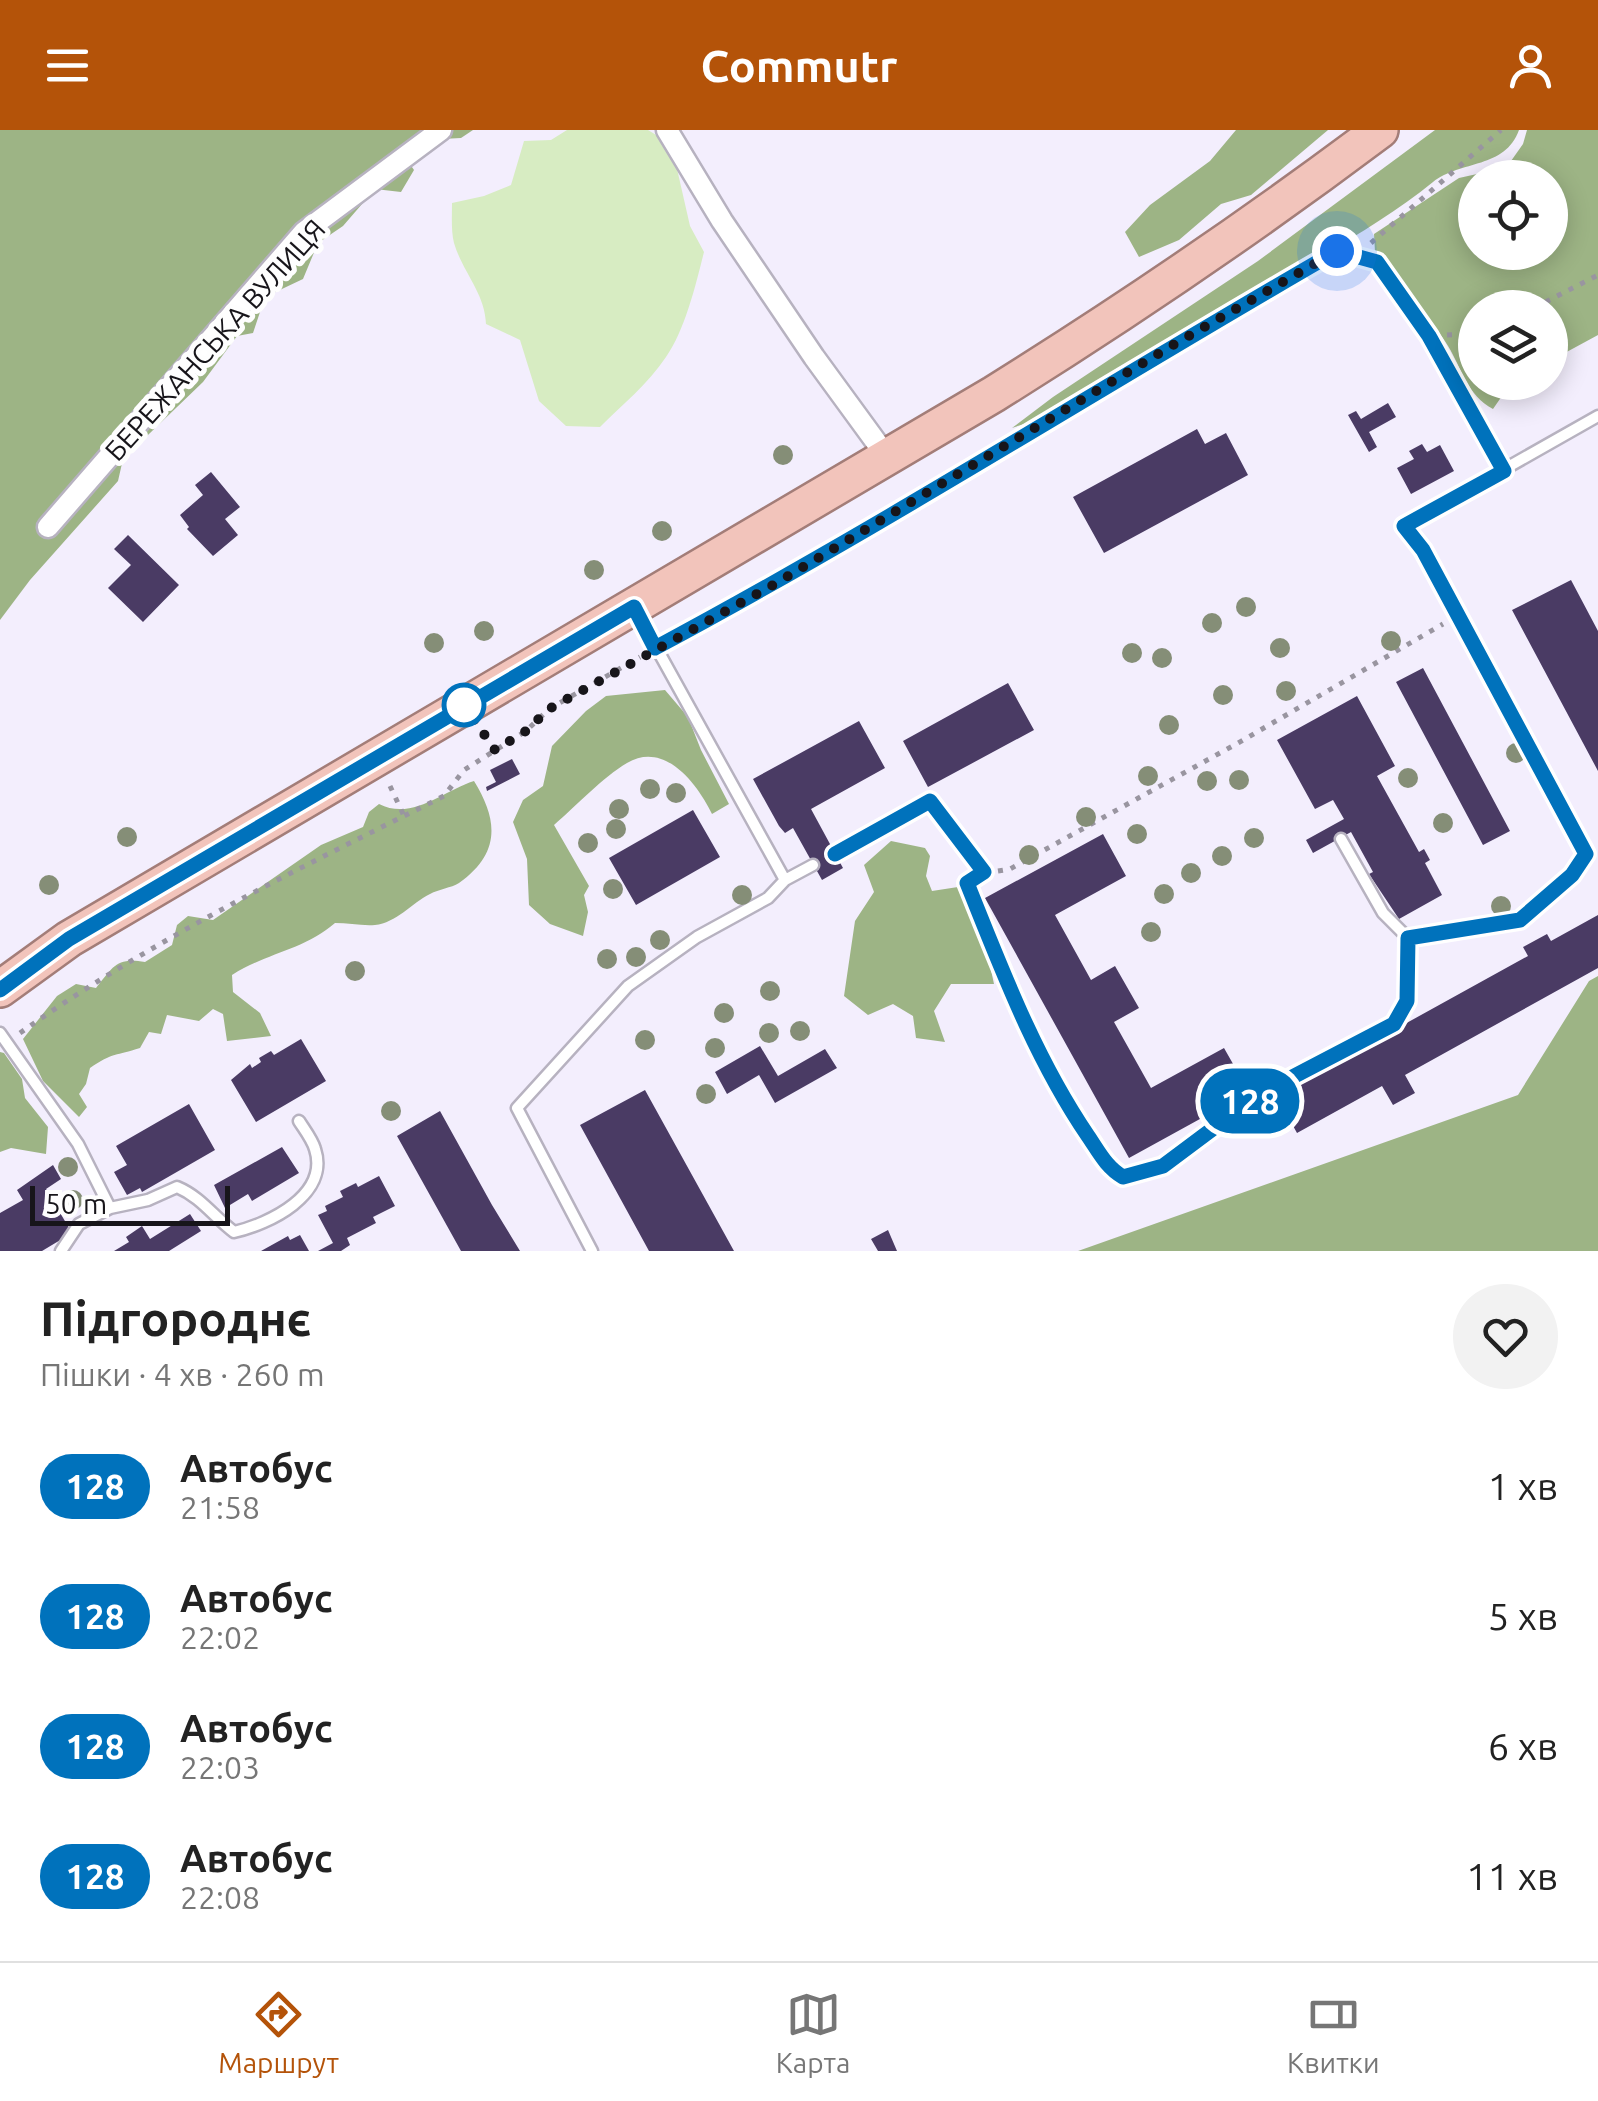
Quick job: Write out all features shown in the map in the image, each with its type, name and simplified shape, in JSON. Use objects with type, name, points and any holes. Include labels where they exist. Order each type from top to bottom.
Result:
[{"type":"highway","points":[[0,990],[69,939],[1131,309],[1263,218],[1380,130]]},
{"type":"street","name":"БЕРЕЖАНСЬКА ВУЛИЦЯ","points":[[48,528],[304,232],[441,130]]},
{"type":"street","points":[[667,130],[722,221],[887,457]]},
{"type":"lane","points":[[655,648],[773,585],[1337,251],[1377,262],[1419,321],[1504,471]]},
{"type":"lane","points":[[1586,854],[1423,550],[1404,526],[1598,416]]},
{"type":"lane","points":[[634,607],[784,880]]},
{"type":"lane","points":[[835,854],[930,801],[984,872],[967,883],[1034,1043],[1108,1168],[1123,1177],[1163,1166],[1258,1095],[1394,1024],[1407,1001],[1408,938],[1383,913],[1340,839]]},
{"type":"lane","points":[[1408,938],[1520,920],[1572,875],[1586,854],[1598,849]]},
{"type":"lane","points":[[592,1251],[517,1108],[628,986],[697,937],[768,898],[784,880],[814,865]]},
{"type":"lane","points":[[3,1038],[78,1144],[110,1208]]},
{"type":"lane","points":[[61,1251],[78,1224],[110,1208],[148,1200],[177,1187],[196,1195],[212,1216],[234,1232],[259,1226],[287,1210],[311,1186],[317,1166],[316,1149],[299,1121]]},
{"type":"path","points":[[1355,255],[1501,130]]},
{"type":"path","points":[[1568,290],[1598,275]]},
{"type":"path","points":[[984,872],[1010,869],[1458,615]]},
{"type":"path","points":[[3,1038],[244,898],[444,796],[464,770],[526,731],[549,709],[655,648]]},
{"type":"path","points":[[390,786],[404,816]]},
{"type":"green space","points":[[0,130],[473,130],[461,138],[422,140],[403,154],[414,170],[401,192],[375,189],[343,226],[318,243],[303,279],[265,297],[253,333],[237,336],[203,382],[123,459],[118,481],[30,580],[0,620]]},
{"type":"green space","points":[[567,130],[648,130],[661,138],[675,160],[690,226],[704,252],[673,346],[651,376],[600,427],[566,426],[539,401],[520,340],[486,324],[482,302],[452,234],[452,203],[511,185],[524,141],[551,140]]},
{"type":"green space","points":[[1236,130],[1328,130],[1251,195],[1221,204],[1179,240],[1139,257],[1125,232],[1150,205],[1210,161]]},
{"type":"green space","points":[[1435,130],[1519,130],[1512,143],[1493,158],[1458,160],[1458,170],[1444,175],[1344,243],[1184,331],[1072,404],[1012,428],[1053,397],[1258,261]]},
{"type":"green space","points":[[1527,130],[1598,130],[1598,335],[1568,351],[1568,290],[1458,290],[1458,365],[1443,338],[1375,252],[1374,234],[1458,179],[1458,270],[1568,270],[1568,160],[1512,160]]},
{"type":"green space","points":[[1481,400],[1499,400],[1493,409]]},
{"type":"green space","points":[[665,690],[688,717],[729,804],[712,814],[689,779],[667,761],[641,757],[618,769],[554,825],[589,886],[584,895],[588,912],[583,936],[550,924],[529,905],[527,859],[513,822],[523,800],[543,786],[552,746],[586,711],[606,696]]},
{"type":"green space","points":[[474,781],[488,809],[491,835],[489,848],[473,872],[383,923],[335,923],[311,939],[232,975],[233,992],[260,1013],[271,1036],[227,1041],[223,1014],[213,1009],[199,1021],[167,1015],[161,1034],[149,1032],[140,1048],[90,1068],[79,1094],[87,1107],[79,1117],[43,1081],[23,1039],[57,996],[76,984],[96,988],[121,962],[145,962],[172,945],[177,925],[188,916],[213,920],[321,845],[363,827],[369,812],[379,804],[415,807]]},
{"type":"green space","points":[[891,841],[925,848],[930,856],[926,876],[932,891],[958,887],[988,956],[994,984],[951,984],[934,1011],[945,1042],[916,1038],[913,1016],[893,1004],[868,1015],[844,996],[855,921],[874,892],[864,865]]},
{"type":"green space","points":[[1598,976],[1598,1251],[1078,1251],[1518,1095],[1589,981]]},
{"type":"green space","points":[[0,1052],[22,1079],[25,1098],[48,1127],[46,1154],[11,1148],[0,1152]]},
{"type":"building","points":[[1388,403],[1396,417],[1369,432],[1377,447],[1369,452],[1348,415],[1356,411],[1361,419]]},
{"type":"building","points":[[1197,429],[1205,444],[1226,433],[1248,475],[1104,553],[1073,497]]},
{"type":"building","points":[[1422,444],[1427,452],[1440,445],[1454,471],[1411,494],[1397,468],[1414,459],[1409,451]]},
{"type":"building","points":[[211,472],[240,507],[225,519],[238,535],[213,556],[187,529],[180,515],[203,495],[195,485]]},
{"type":"building","points":[[128,535],[179,585],[143,622],[108,588],[131,565],[114,549]]},
{"type":"building","points":[[1571,580],[1598,631],[1598,771],[1512,610]]},
{"type":"building","points":[[1423,668],[1510,831],[1483,845],[1396,682]]},
{"type":"building","points":[[1008,683],[1034,730],[928,787],[903,741]]},
{"type":"building","points":[[1357,696],[1395,766],[1377,776],[1419,852],[1424,849],[1430,860],[1425,863],[1442,895],[1399,919],[1369,874],[1373,872],[1351,832],[1313,853],[1306,840],[1344,819],[1333,800],[1315,809],[1277,740]]},
{"type":"building","points":[[859,721],[885,768],[811,809],[843,868],[822,880],[793,828],[785,833],[779,826],[753,779]]},
{"type":"building","points":[[512,759],[520,774],[487,791],[486,787],[496,782],[490,770]]},
{"type":"building","points":[[693,810],[720,857],[636,905],[609,858]]},
{"type":"building","points":[[1103,834],[1126,876],[1055,915],[1091,980],[1115,966],[1139,1008],[1114,1022],[1151,1088],[1224,1048],[1249,1092],[1129,1158],[985,898]]},
{"type":"building","points":[[1598,915],[1598,968],[1405,1075],[1415,1093],[1393,1105],[1382,1086],[1297,1133],[1276,1095],[1528,956],[1523,947],[1547,934],[1551,941]]},
{"type":"building","points":[[301,1039],[326,1081],[256,1122],[231,1080],[250,1064],[252,1068],[261,1062],[259,1058],[271,1051],[274,1055]]},
{"type":"building","points":[[760,1046],[778,1076],[825,1049],[837,1068],[775,1103],[759,1075],[727,1094],[715,1072]]},
{"type":"building","points":[[645,1090],[734,1251],[649,1251],[580,1125]]},
{"type":"building","points":[[189,1104],[215,1150],[142,1192],[140,1188],[127,1195],[114,1172],[127,1165],[116,1146]]},
{"type":"building","points":[[440,1111],[520,1251],[461,1251],[397,1136]]},
{"type":"building","points":[[282,1147],[299,1173],[252,1201],[248,1194],[225,1208],[214,1185]]},
{"type":"building","points":[[53,1165],[61,1179],[46,1189],[72,1233],[42,1251],[0,1251],[0,1213],[23,1200],[17,1190]]},
{"type":"building","points":[[379,1176],[395,1206],[373,1217],[376,1223],[347,1238],[350,1245],[341,1251],[318,1251],[333,1243],[318,1215],[327,1211],[325,1206],[343,1197],[340,1191]]},
{"type":"building","points":[[190,1214],[201,1231],[169,1251],[114,1251],[129,1242],[126,1237],[142,1226],[150,1239]]},
{"type":"building","points":[[888,1230],[897,1251],[878,1251],[871,1239]]},
{"type":"building","points":[[300,1235],[309,1251],[261,1251],[288,1236],[290,1240]]},
{"type":"bus line","name":"128","points":[[0,990],[69,939],[634,607],[655,648],[773,585],[1337,251],[1377,262],[1429,336],[1504,471],[1404,526],[1423,550],[1586,854],[1572,875],[1520,920],[1408,938],[1407,1001],[1394,1024],[1258,1095],[1163,1166],[1123,1177],[1108,1168],[1034,1043],[967,883],[984,872],[930,801],[835,854]]},
{"type":"route","points":[[464,705],[495,750],[526,731],[549,709],[773,585],[1337,251]]}]
